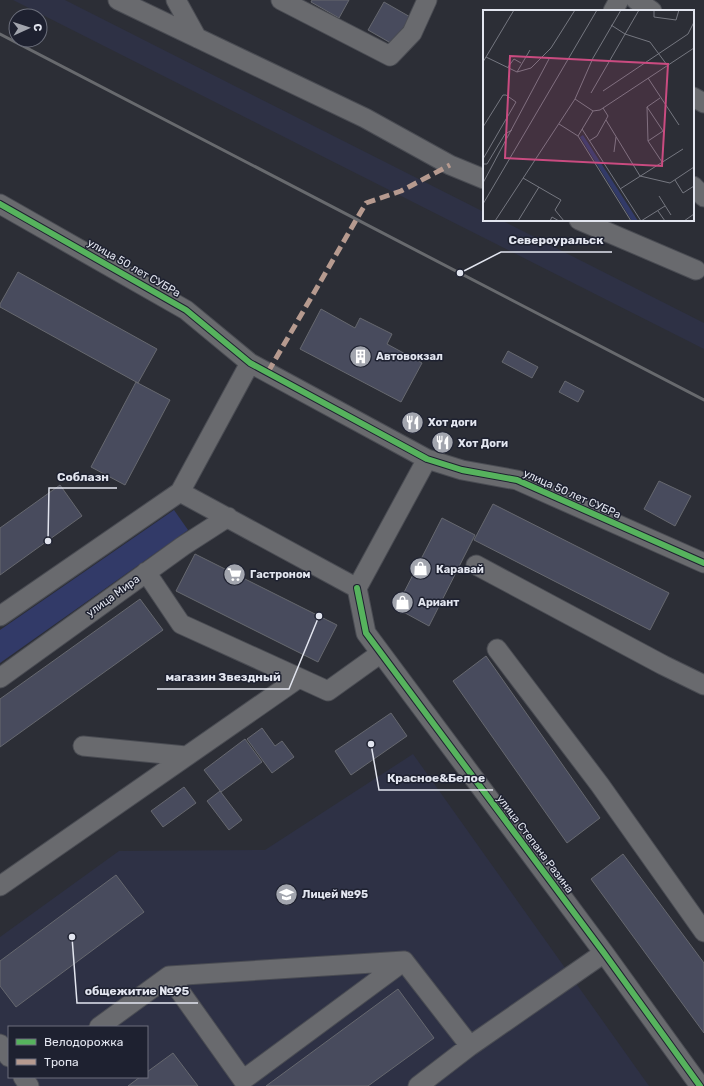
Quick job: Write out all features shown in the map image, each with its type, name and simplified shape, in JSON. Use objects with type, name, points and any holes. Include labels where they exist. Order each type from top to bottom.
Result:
[{"type":"street","points":[[118,0],[365,118],[450,165],[483,179]]},
{"type":"street","points":[[176,0],[198,38]]},
{"type":"street","points":[[281,0],[390,56],[412,32],[427,0]]},
{"type":"street","points":[[614,10],[620,0]]},
{"type":"street","points":[[636,0],[651,10]]},
{"type":"street","points":[[694,98],[704,103]]},
{"type":"street","points":[[694,187],[704,197]]},
{"type":"street","name":"улица 50 лет СУБРа","points":[[0,204],[186,310],[250,363],[427,459],[462,470],[517,480],[704,563]]},
{"type":"street","points":[[581,221],[696,270]]},
{"type":"street","points":[[0,616],[180,492],[250,363]]},
{"type":"street","points":[[180,492],[357,588],[427,459]]},
{"type":"street","name":"улица Мира","points":[[0,678],[146,572],[228,517]]},
{"type":"street","points":[[476,565],[663,665],[704,685]]},
{"type":"street","points":[[146,572],[181,624],[328,691],[381,653]]},
{"type":"street","name":"улица Степана Разина","points":[[357,588],[366,633],[699,1079]]},
{"type":"street","points":[[497,650],[600,785],[704,932]]},
{"type":"street","points":[[0,886],[299,678]]},
{"type":"street","points":[[83,746],[186,756]]},
{"type":"street","points":[[418,1086],[470,1046],[604,953]]},
{"type":"street","points":[[404,961],[470,1046]]},
{"type":"street","points":[[100,1026],[169,976],[404,961]]},
{"type":"street","points":[[169,976],[243,1080],[404,961]]},
{"type":"street","points":[[0,1044],[8,1056]]},
{"type":"shaded area","points":[[13,0],[65,0],[483,211],[483,221],[503,221],[704,323],[704,349],[48,18],[48,8],[29,8]]},
{"type":"shaded area","points":[[174,510],[188,530],[0,663],[0,630]]},
{"type":"shaded area","name":"Лицей №95","points":[[413,754],[649,1086],[0,1086],[0,937],[119,851],[265,850]]},
{"type":"building","points":[[312,0],[349,0],[339,18],[311,2]]},
{"type":"building","points":[[384,2],[412,18],[396,46],[368,30]]},
{"type":"building","points":[[18,272],[157,349],[138,383],[0,307],[0,304]]},
{"type":"building","name":"Автовокзал","points":[[321,309],[355,328],[360,318],[392,334],[387,344],[422,363],[401,402],[300,349]]},
{"type":"building","points":[[508,351],[538,367],[532,378],[502,362]]},
{"type":"building","points":[[565,381],[584,391],[578,402],[559,392]]},
{"type":"building","points":[[136,382],[170,400],[125,485],[91,467]]},
{"type":"building","points":[[659,481],[691,496],[675,526],[644,509]]},
{"type":"building","points":[[60,485],[82,516],[0,575],[0,528]]},
{"type":"building","points":[[493,504],[669,593],[650,630],[474,540]]},
{"type":"building","points":[[442,518],[475,535],[429,626],[396,608]]},
{"type":"building","points":[[195,554],[337,625],[318,662],[176,591]]},
{"type":"building","points":[[140,599],[163,630],[0,747],[0,699]]},
{"type":"building","points":[[486,656],[600,818],[567,843],[453,681]]},
{"type":"building","points":[[391,713],[407,736],[351,775],[335,751]]},
{"type":"building","points":[[262,728],[275,746],[282,741],[294,757],[272,773],[247,739]]},
{"type":"building","points":[[245,739],[262,762],[221,792],[204,770]]},
{"type":"building","points":[[184,787],[196,803],[163,827],[151,811]]},
{"type":"building","points":[[220,791],[242,820],[229,830],[207,801]]},
{"type":"building","points":[[623,854],[704,963],[704,1033],[591,879]]},
{"type":"building","points":[[116,875],[144,912],[16,1007],[0,986],[0,961]]},
{"type":"building","points":[[398,989],[434,1038],[368,1086],[266,1086]]},
{"type":"building","points":[[173,1053],[198,1086],[128,1086],[139,1078],[148,1078],[148,1071]]},
{"type":"railway","points":[[0,34],[704,400]]},
{"type":"marked path","points":[[268,372],[366,203],[401,191],[450,165]]},
{"type":"cycle path","points":[[0,204],[186,310],[250,363],[427,459],[462,470],[517,480],[704,563]]},
{"type":"cycle path","points":[[357,588],[366,633],[604,953],[700,1086]]},
{"type":"place","name":"Североуральск","points":[[460,273]]},
{"type":"place","name":"Автовокзал","points":[[361,356]]},
{"type":"place","name":"Хот доги","points":[[413,422]]},
{"type":"place","name":"Хот Доги","points":[[443,443]]},
{"type":"place","name":"Соблазн","points":[[48,541]]},
{"type":"place","name":"Каравай","points":[[421,569]]},
{"type":"place","name":"Гастроном","points":[[235,574]]},
{"type":"place","name":"Ариант","points":[[403,602]]},
{"type":"place","name":"магазин Звездный","points":[[319,616]]},
{"type":"place","name":"Красное&Белое","points":[[371,744]]},
{"type":"place","name":"Лицей №95","points":[[286,894]]},
{"type":"place","name":"общежитие №95","points":[[72,937]]}]
